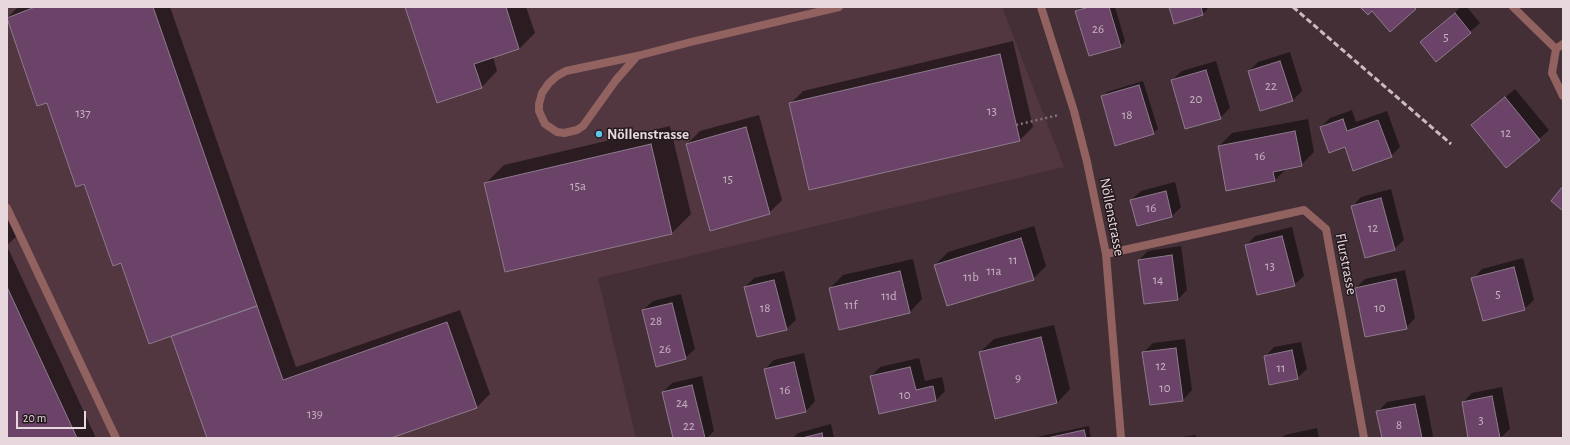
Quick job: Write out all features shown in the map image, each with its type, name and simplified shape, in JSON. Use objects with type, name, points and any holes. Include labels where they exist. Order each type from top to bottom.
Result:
[{"type":"street","points":[[637,56],[616,80],[583,126],[577,130],[564,133],[557,132],[545,124],[539,111],[542,93],[549,83],[557,76],[576,68],[637,56],[839,7]]},
{"type":"street","name":"Nöllenstrasse","points":[[1041,7],[1066,84],[1087,162],[1106,254],[1121,438]]},
{"type":"street","points":[[1513,7],[1560,46],[1552,73],[1563,96]]},
{"type":"street","points":[[7,208],[116,438]]},
{"type":"street","name":"Flurstrasse","points":[[1106,254],[1304,210],[1326,229],[1364,438]]},
{"type":"path","points":[[1016,125],[1062,114]]},
{"type":"shaded area","points":[[7,7],[1002,7],[1064,167],[598,278],[636,438],[7,438]]},
{"type":"building","points":[[35,7],[153,7],[257,306],[149,344],[121,263],[113,266],[84,184],[76,187],[47,103],[37,106],[7,18]]},
{"type":"building","points":[[405,7],[506,7],[519,49],[474,64],[482,88],[437,103]]},
{"type":"building","points":[[1089,7],[1109,7],[1121,47],[1089,56],[1075,11]]},
{"type":"building","points":[[1169,7],[1201,7],[1203,15],[1174,24]]},
{"type":"building","points":[[1360,7],[1414,7],[1416,9],[1390,32],[1372,11],[1368,15]]},
{"type":"building","points":[[1455,13],[1471,33],[1436,62],[1420,42]]},
{"type":"building","points":[[1000,54],[1020,141],[809,190],[789,103]]},
{"type":"building","points":[[1280,61],[1293,101],[1260,111],[1248,71]]},
{"type":"building","points":[[1206,70],[1221,119],[1185,129],[1171,80]]},
{"type":"building","points":[[1139,85],[1154,134],[1115,146],[1101,96]]},
{"type":"building","points":[[1505,97],[1540,140],[1506,168],[1471,125]]},
{"type":"building","points":[[1343,119],[1347,131],[1378,120],[1392,157],[1353,171],[1345,147],[1329,153],[1320,127]]},
{"type":"building","points":[[746,127],[770,214],[710,231],[686,144]]},
{"type":"building","points":[[1295,131],[1302,166],[1273,172],[1275,181],[1226,191],[1218,146]]},
{"type":"building","points":[[651,144],[672,234],[505,272],[484,183]]},
{"type":"building","points":[[1563,186],[1563,211],[1551,201]]},
{"type":"building","points":[[1166,191],[1172,217],[1137,226],[1130,200]]},
{"type":"building","points":[[1381,198],[1395,250],[1365,258],[1351,206]]},
{"type":"building","points":[[1282,236],[1295,286],[1257,295],[1245,245]]},
{"type":"building","points":[[1021,238],[1034,280],[947,306],[934,265]]},
{"type":"building","points":[[1172,255],[1178,300],[1144,304],[1138,260]]},
{"type":"building","points":[[1514,267],[1525,310],[1483,321],[1471,278]]},
{"type":"building","points":[[900,271],[910,313],[839,330],[829,288]]},
{"type":"building","points":[[1396,279],[1407,329],[1365,337],[1355,288]]},
{"type":"building","points":[[774,280],[787,330],[757,337],[744,287]]},
{"type":"building","points":[[7,287],[77,438],[7,438]]},
{"type":"building","points":[[672,303],[686,359],[656,367],[642,310]]},
{"type":"building","points":[[257,306],[283,380],[447,322],[477,408],[391,438],[207,438],[171,336]]},
{"type":"building","points":[[1041,337],[1057,403],[995,419],[979,352]]},
{"type":"building","points":[[1176,348],[1183,401],[1150,405],[1142,352]]},
{"type":"building","points":[[1292,350],[1298,379],[1269,385],[1264,356]]},
{"type":"building","points":[[794,362],[806,412],[776,419],[764,369]]},
{"type":"building","points":[[910,367],[916,390],[933,386],[936,401],[879,414],[870,376]]},
{"type":"building","points":[[692,385],[705,438],[673,438],[662,392]]},
{"type":"building","points":[[1492,396],[1500,438],[1468,438],[1462,402]]},
{"type":"building","points":[[1415,404],[1422,438],[1382,438],[1376,411]]},
{"type":"building","points":[[1084,430],[1086,438],[1047,438]]},
{"type":"building","points":[[822,433],[823,438],[802,438]]},
{"type":"railway","points":[[1293,7],[1451,144]]},
{"type":"place","name":"Nöllenstrasse","points":[[599,134]]}]
